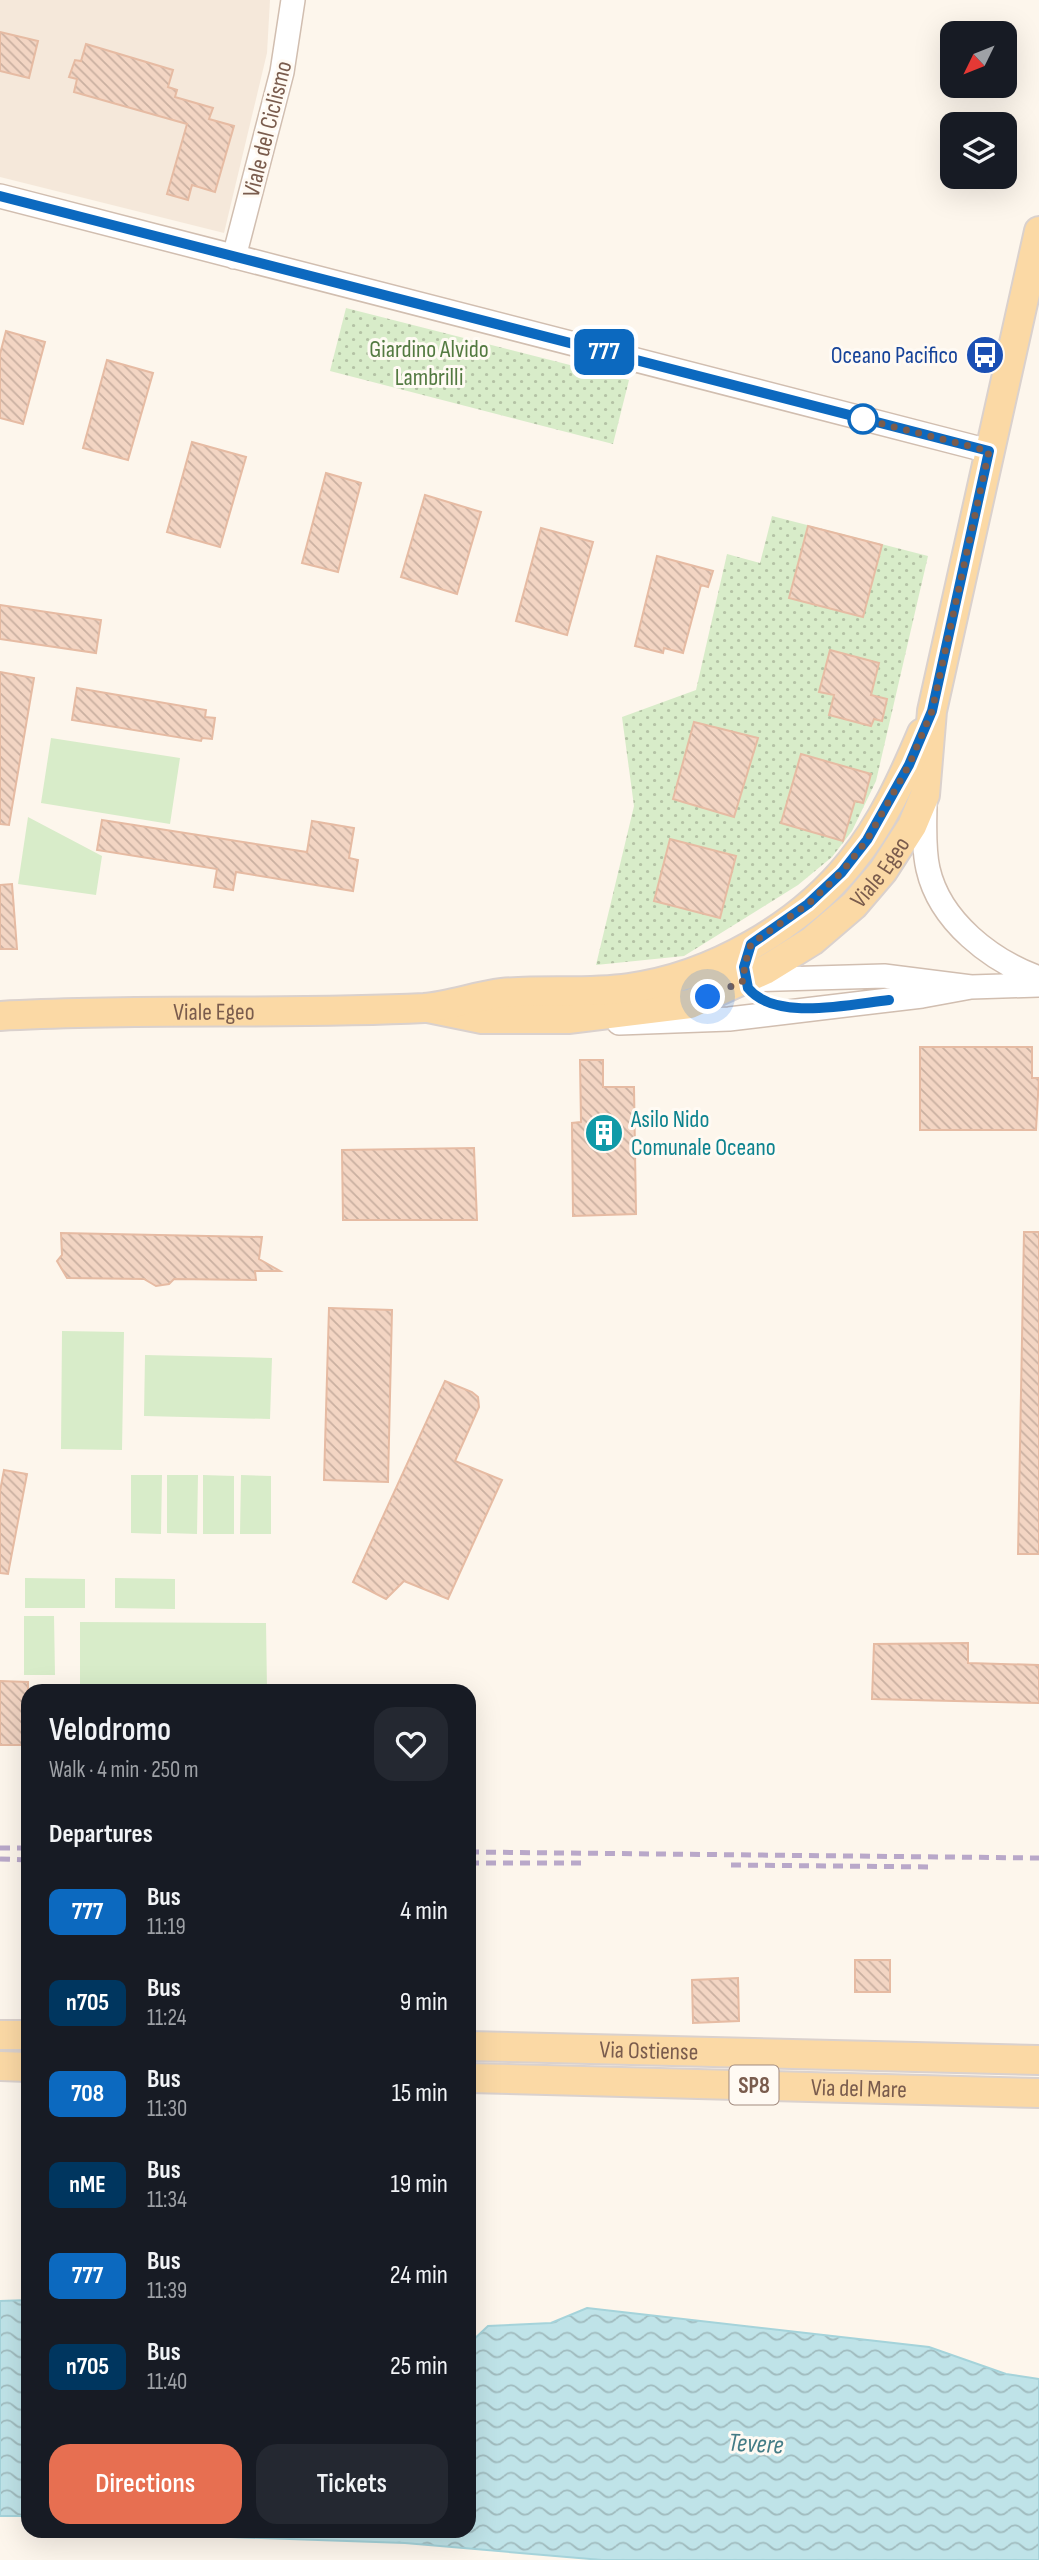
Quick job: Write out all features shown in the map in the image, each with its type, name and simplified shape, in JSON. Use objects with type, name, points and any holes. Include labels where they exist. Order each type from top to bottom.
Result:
[{"type":"main road","name":"Viale Egeo","points":[[428,1008],[489,1019],[583,1019],[680,1006],[745,980],[812,941],[854,905],[900,848],[925,795],[932,711],[1039,230]]},
{"type":"main road","name":"Viale Egeo","points":[[0,1016],[428,1008],[502,993],[612,990],[667,980],[710,965],[751,944],[808,904],[851,862],[892,798],[932,711]]},
{"type":"main road","points":[[0,2035],[21,2035]]},
{"type":"main road","name":"Via Ostiense","points":[[476,2046],[1039,2060]]},
{"type":"main road","points":[[0,2066],[21,2067]]},
{"type":"main road","name":"Via del Mare","points":[[476,2078],[1039,2093]]},
{"type":"street","name":"Viale del Ciclismo","points":[[234,257],[282,72],[293,0]]},
{"type":"street","points":[[0,196],[989,451]]},
{"type":"street","points":[[925,795],[928,867],[945,906],[986,951],[1039,978]]},
{"type":"street","points":[[751,944],[744,967],[745,980],[760,999],[795,1009]]},
{"type":"street","points":[[745,980],[884,976],[971,987]]},
{"type":"street","name":"Viale Egeo","points":[[667,980],[745,980]]},
{"type":"street","points":[[583,1019],[614,1023],[661,1023],[729,1019],[904,998],[971,987],[1039,985]]},
{"type":"shaded area","points":[[0,0],[270,0],[267,53],[224,233],[0,177]]},
{"type":"green space","name":"Giardino Alvido Lambrilli","points":[[346,308],[629,380],[613,444],[330,371]]},
{"type":"green space","points":[[772,516],[928,556],[876,781],[852,831],[832,857],[798,885],[684,956],[596,965],[634,806],[622,717],[696,690],[727,554],[760,563]],"holes":[[[670,839],[735,856],[719,918],[654,901]]]},
{"type":"green space","points":[[51,738],[180,758],[170,824],[41,803]]},
{"type":"green space","points":[[28,817],[102,856],[96,895],[18,884]]},
{"type":"green space","points":[[62,1331],[124,1332],[122,1450],[61,1449]]},
{"type":"green space","points":[[145,1355],[272,1358],[270,1419],[144,1416]]},
{"type":"green space","points":[[131,1475],[162,1475],[161,1534],[131,1533]]},
{"type":"green space","points":[[167,1475],[198,1475],[197,1534],[167,1533]]},
{"type":"green space","points":[[203,1475],[234,1476],[234,1534],[203,1534]]},
{"type":"green space","points":[[241,1475],[271,1476],[271,1534],[240,1534]]},
{"type":"green space","points":[[25,1578],[85,1579],[85,1608],[25,1608]]},
{"type":"green space","points":[[115,1578],[175,1579],[175,1609],[115,1608]]},
{"type":"green space","points":[[24,1616],[54,1616],[55,1675],[24,1675]]},
{"type":"green space","points":[[80,1622],[266,1623],[267,1684],[80,1684]]},
{"type":"water","points":[[21,2300],[21,2516],[0,2516],[0,2301]]},
{"type":"water","name":"Tevere","points":[[587,2308],[929,2347],[1006,2374],[1039,2379],[1039,2560],[602,2560],[405,2543],[259,2538],[476,2538],[476,2337],[488,2326],[551,2323]]},
{"type":"building","points":[[0,32],[38,41],[29,78],[0,71]]},
{"type":"building","points":[[86,44],[173,70],[168,87],[177,90],[175,97],[213,108],[209,119],[234,126],[215,192],[192,185],[188,200],[167,194],[187,124],[74,92],[77,79],[69,77],[75,60],[81,61]]},
{"type":"building","points":[[6,331],[45,342],[23,424],[0,418],[0,354]]},
{"type":"building","points":[[107,360],[153,373],[128,460],[83,448]]},
{"type":"building","points":[[192,442],[246,457],[220,547],[167,532]]},
{"type":"building","points":[[326,473],[361,483],[338,572],[302,563]]},
{"type":"building","points":[[425,495],[481,512],[457,594],[401,577]]},
{"type":"building","points":[[808,526],[882,545],[863,617],[789,598]]},
{"type":"building","points":[[541,528],[593,542],[567,635],[516,621]]},
{"type":"building","points":[[657,556],[713,571],[708,587],[701,585],[683,653],[664,648],[663,653],[635,646]]},
{"type":"building","points":[[0,605],[101,620],[96,653],[0,639]]},
{"type":"building","points":[[830,650],[879,663],[871,695],[887,699],[882,721],[874,719],[871,726],[829,715],[834,695],[819,692]]},
{"type":"building","points":[[0,672],[34,678],[9,825],[0,824]]},
{"type":"building","points":[[77,688],[206,710],[205,717],[215,718],[212,739],[202,738],[201,741],[72,720]]},
{"type":"building","points":[[694,722],[758,738],[734,817],[673,799]]},
{"type":"building","points":[[801,754],[871,774],[863,803],[855,801],[843,841],[781,823]]},
{"type":"building","points":[[102,820],[307,852],[312,821],[354,828],[349,858],[358,860],[353,891],[236,872],[233,890],[214,887],[217,869],[97,850]]},
{"type":"building","points":[[670,839],[736,856],[720,918],[654,901]]},
{"type":"building","points":[[12,884],[17,949],[0,949],[0,885]]},
{"type":"building","points":[[920,1047],[1032,1047],[1032,1078],[1039,1078],[1036,1130],[920,1130]]},
{"type":"building","name":"Asilo Nido Comunale Oceano","points":[[580,1060],[603,1060],[603,1087],[634,1087],[636,1214],[573,1216],[572,1123],[581,1122]]},
{"type":"building","points":[[474,1148],[477,1220],[343,1220],[342,1150]]},
{"type":"building","points":[[1024,1232],[1039,1232],[1039,1554],[1018,1554]]},
{"type":"building","points":[[61,1233],[262,1237],[259,1259],[280,1271],[255,1271],[256,1280],[174,1279],[169,1284],[156,1286],[144,1279],[67,1278],[57,1261],[62,1255]]},
{"type":"building","points":[[329,1308],[392,1310],[388,1482],[324,1480]]},
{"type":"building","points":[[445,1381],[478,1397],[479,1407],[455,1461],[502,1480],[448,1599],[404,1581],[386,1599],[353,1582]]},
{"type":"building","points":[[4,1470],[27,1474],[8,1574],[0,1573],[0,1491]]},
{"type":"building","points":[[968,1643],[968,1663],[1039,1665],[1039,1703],[872,1699],[874,1644]]},
{"type":"building","points":[[0,1681],[28,1682],[21,1684],[21,1745],[0,1745]]},
{"type":"building","points":[[855,1960],[890,1960],[890,1992],[855,1992]]},
{"type":"building","points":[[738,1978],[739,2021],[693,2023],[692,1980]]},
{"type":"railway","points":[[0,1848],[21,1848]]},
{"type":"railway","points":[[476,1852],[1039,1858]]},
{"type":"railway","points":[[0,1859],[21,1860]]},
{"type":"railway","points":[[476,1863],[584,1863]]},
{"type":"railway","points":[[731,1865],[934,1867]]},
{"type":"bus line","name":"777","points":[[0,196],[989,451],[932,711],[900,785],[851,862],[808,904],[751,944],[744,967],[746,985],[751,992],[772,1004],[795,1009],[889,1000]]},
{"type":"place","name":"Oceano Pacifico","points":[[985,355]]},
{"type":"place","name":"Asilo Nido Comunale Oceano","points":[[604,1133]]},
{"type":"route","points":[[708,997],[745,980],[744,967],[751,944],[808,904],[851,862],[892,798],[932,711],[989,451],[863,419]]}]
